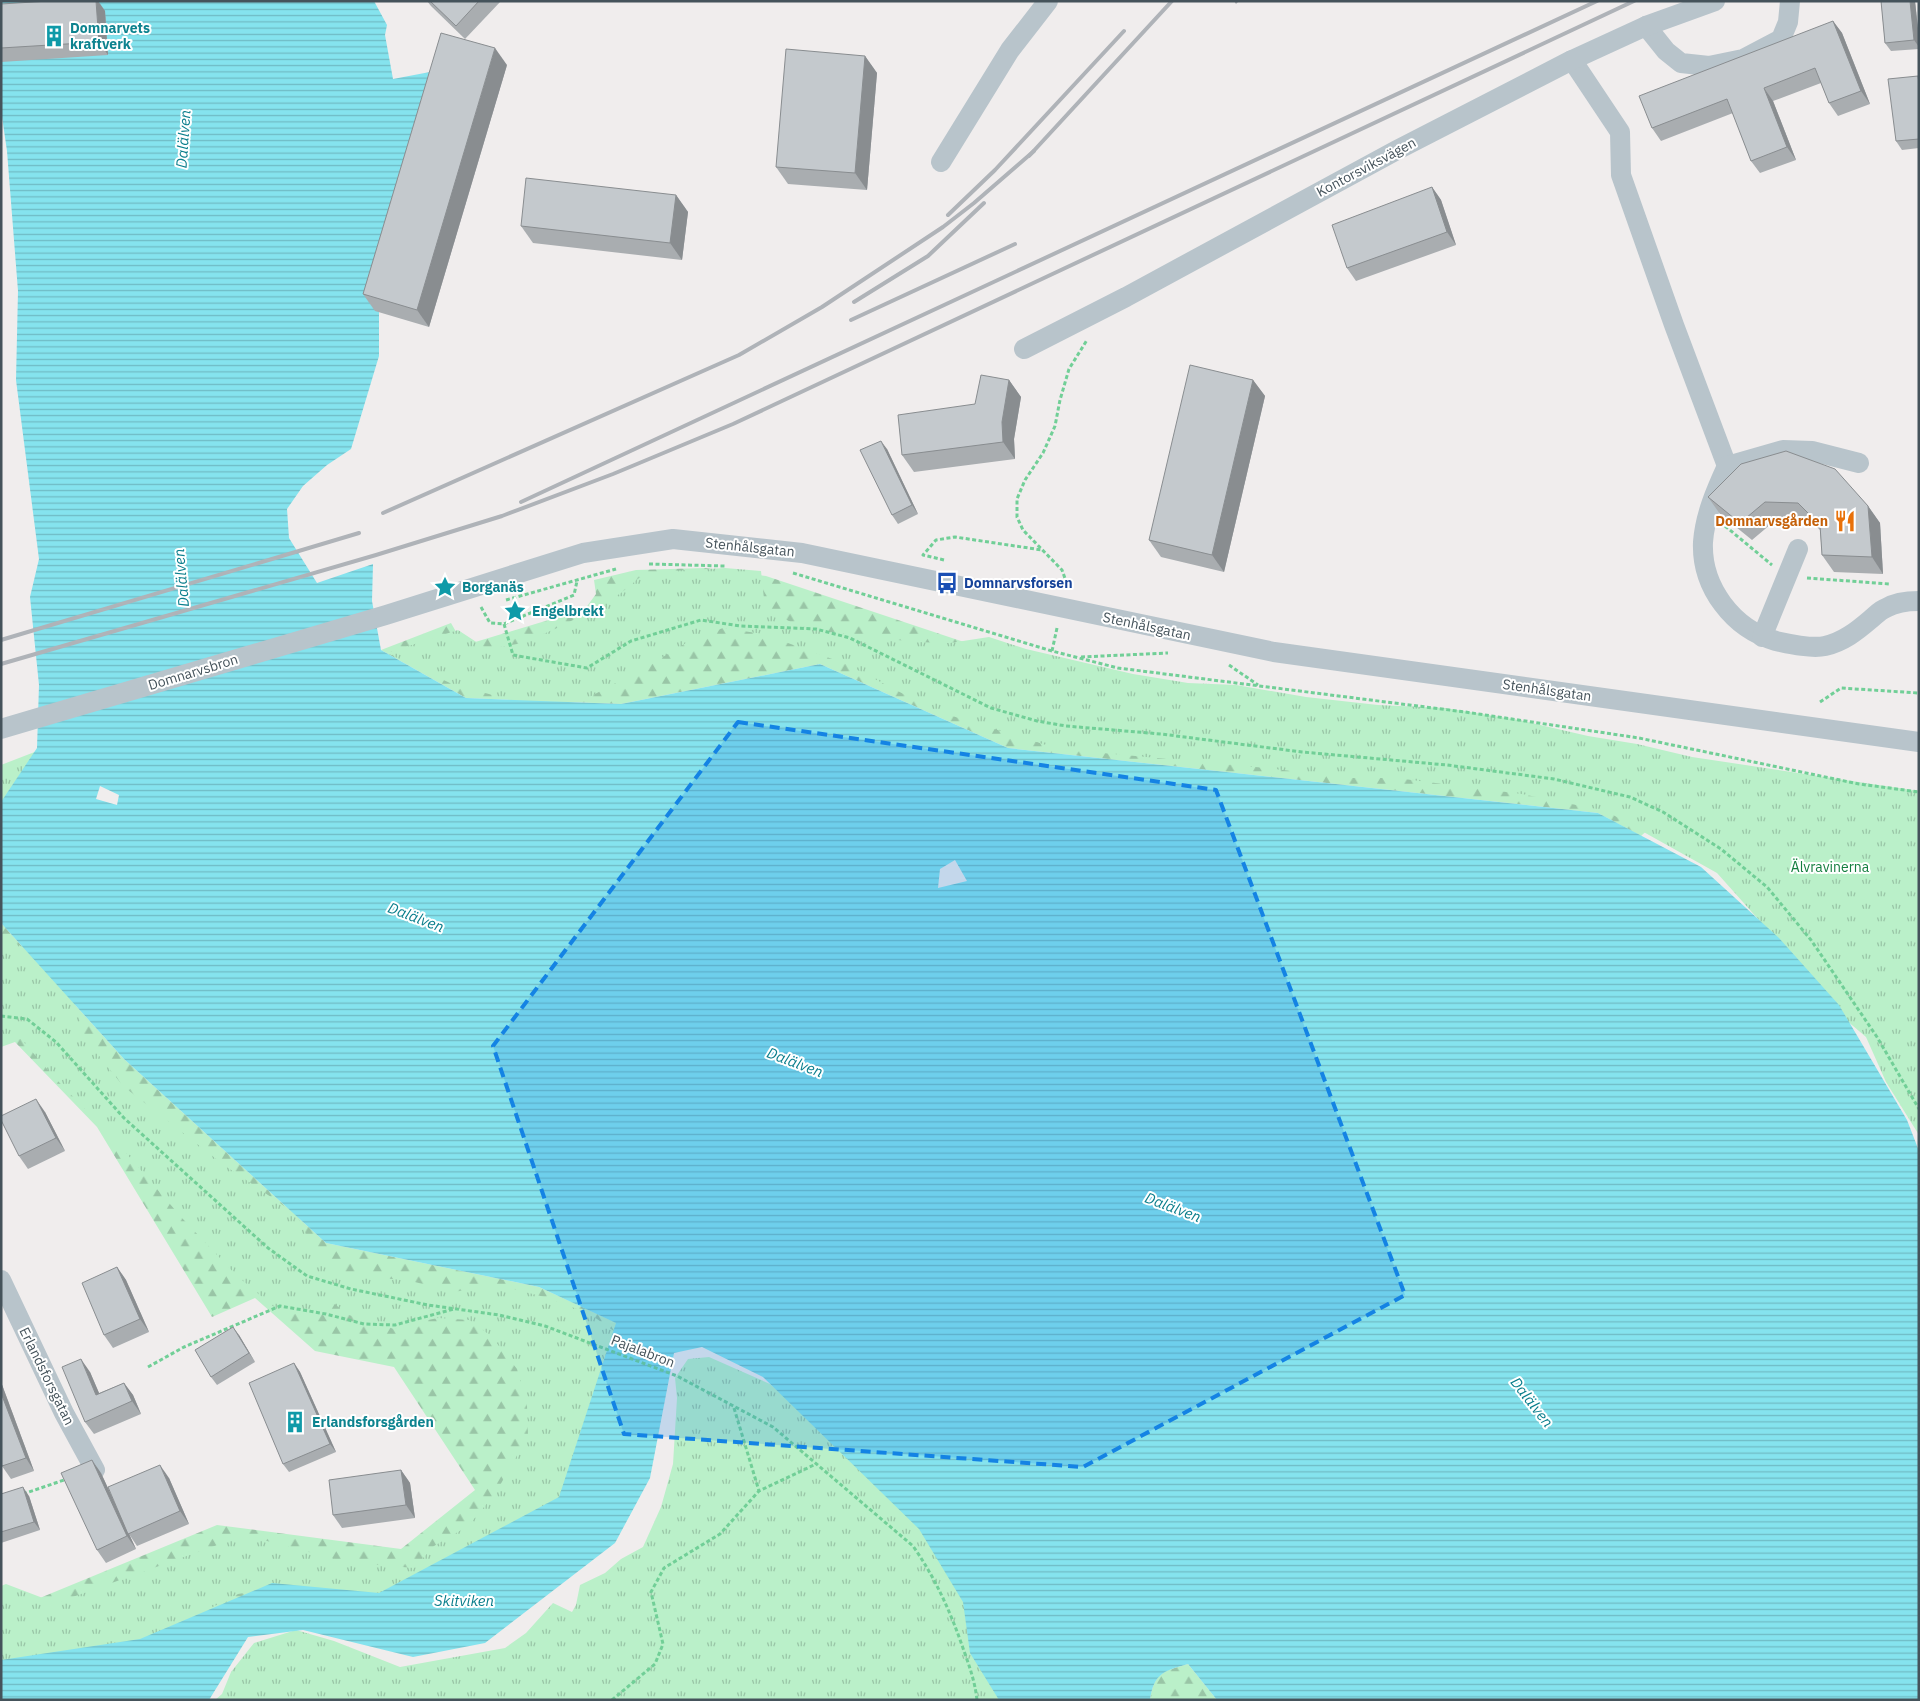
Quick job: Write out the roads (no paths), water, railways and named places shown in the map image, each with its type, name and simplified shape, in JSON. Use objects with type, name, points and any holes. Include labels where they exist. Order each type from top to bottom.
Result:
[{"type":"street","points":[[942,162],[1010,50],[1048,1]]},
{"type":"street","name":"Kontorsviksvägen","points":[[1024,349],[1126,297],[1397,150],[1572,60],[1646,26],[1715,1]]},
{"type":"street","points":[[1646,26],[1666,51],[1680,62],[1709,66],[1743,60],[1781,39],[1788,22],[1790,1]]},
{"type":"street","points":[[1572,60],[1620,132],[1620,175],[1727,466],[1714,494],[1703,542],[1707,574],[1718,600],[1737,620],[1762,637],[1794,645],[1824,646],[1853,634],[1885,608],[1904,601],[1919,601]]},
{"type":"street","points":[[1727,466],[1783,450],[1812,451],[1859,463]]},
{"type":"street","name":"Stenhålsgatan","points":[[386,615],[583,553],[673,539],[802,553],[1274,652],[1919,742]]},
{"type":"street","points":[[1762,637],[1798,548]]},
{"type":"street","name":"Domnarvsbron","points":[[1,729],[386,615]]},
{"type":"street","name":"Erlandsforsgatan","points":[[1,1280],[64,1413],[95,1470]]},
{"type":"water","points":[[1,1],[374,1],[387,25],[385,35],[393,79],[451,68],[379,307],[379,356],[351,449],[327,465],[303,486],[287,509],[289,538],[317,583],[373,564],[372,601],[381,650],[466,698],[621,704],[820,664],[1008,748],[1598,813],[1701,867],[1779,938],[1839,1005],[1907,1120],[1919,1151],[1919,1700],[1217,1700],[1188,1664],[1162,1674],[1154,1684],[1150,1700],[999,1700],[970,1653],[963,1602],[919,1529],[763,1377],[702,1347],[674,1353],[650,1478],[615,1543],[485,1643],[413,1657],[303,1630],[248,1637],[209,1700],[1,1700],[1,1660],[140,1639],[272,1583],[379,1593],[559,1497],[616,1323],[539,1287],[326,1243],[124,1059],[1,923],[1,802],[37,748],[39,685],[30,597],[39,559],[16,380],[18,291],[7,151],[1,110]],"holes":[[[100,786],[119,795],[117,805],[96,799]],[[955,860],[967,881],[938,888],[940,869]]]},
{"type":"railway","points":[[1029,156],[1172,1]]},
{"type":"railway","points":[[521,502],[1597,1]]},
{"type":"railway","points":[[1,664],[376,555],[502,516],[613,474],[733,424],[1634,1]]},
{"type":"railway","points":[[948,215],[995,170],[1124,31]]},
{"type":"railway","points":[[383,513],[739,355],[822,307],[943,227],[1034,151]]},
{"type":"railway","points":[[854,302],[928,256],[984,203]]},
{"type":"railway","points":[[851,320],[1015,244]]},
{"type":"railway","points":[[1,640],[359,533]]},
{"type":"place","name":"Domnarvets kraftverk","points":[[54,36]]},
{"type":"place","name":"Domnarvsgården","points":[[1845,521]]},
{"type":"place","name":"Domnarvsforsen","points":[[947,583]]},
{"type":"place","name":"Borganäs","points":[[445,587]]},
{"type":"place","name":"Engelbrekt","points":[[515,611]]},
{"type":"place","name":"Erlandsforsgården","points":[[295,1422]]},
{"type":"water label","name":"Dalälven","points":[[183,139]]},
{"type":"water label","name":"Dalälven","points":[[181,578]]},
{"type":"water label","name":"Dalälven","points":[[416,917]]},
{"type":"water label","name":"Dalälven","points":[[795,1062]]},
{"type":"water label","name":"Dalälven","points":[[1173,1207]]},
{"type":"water label","name":"Dalälven","points":[[1532,1402]]},
{"type":"water label","name":"Skitviken","points":[[464,1600]]},
{"type":"park label","name":"Älvravinerna","points":[[1830,867]]}]
